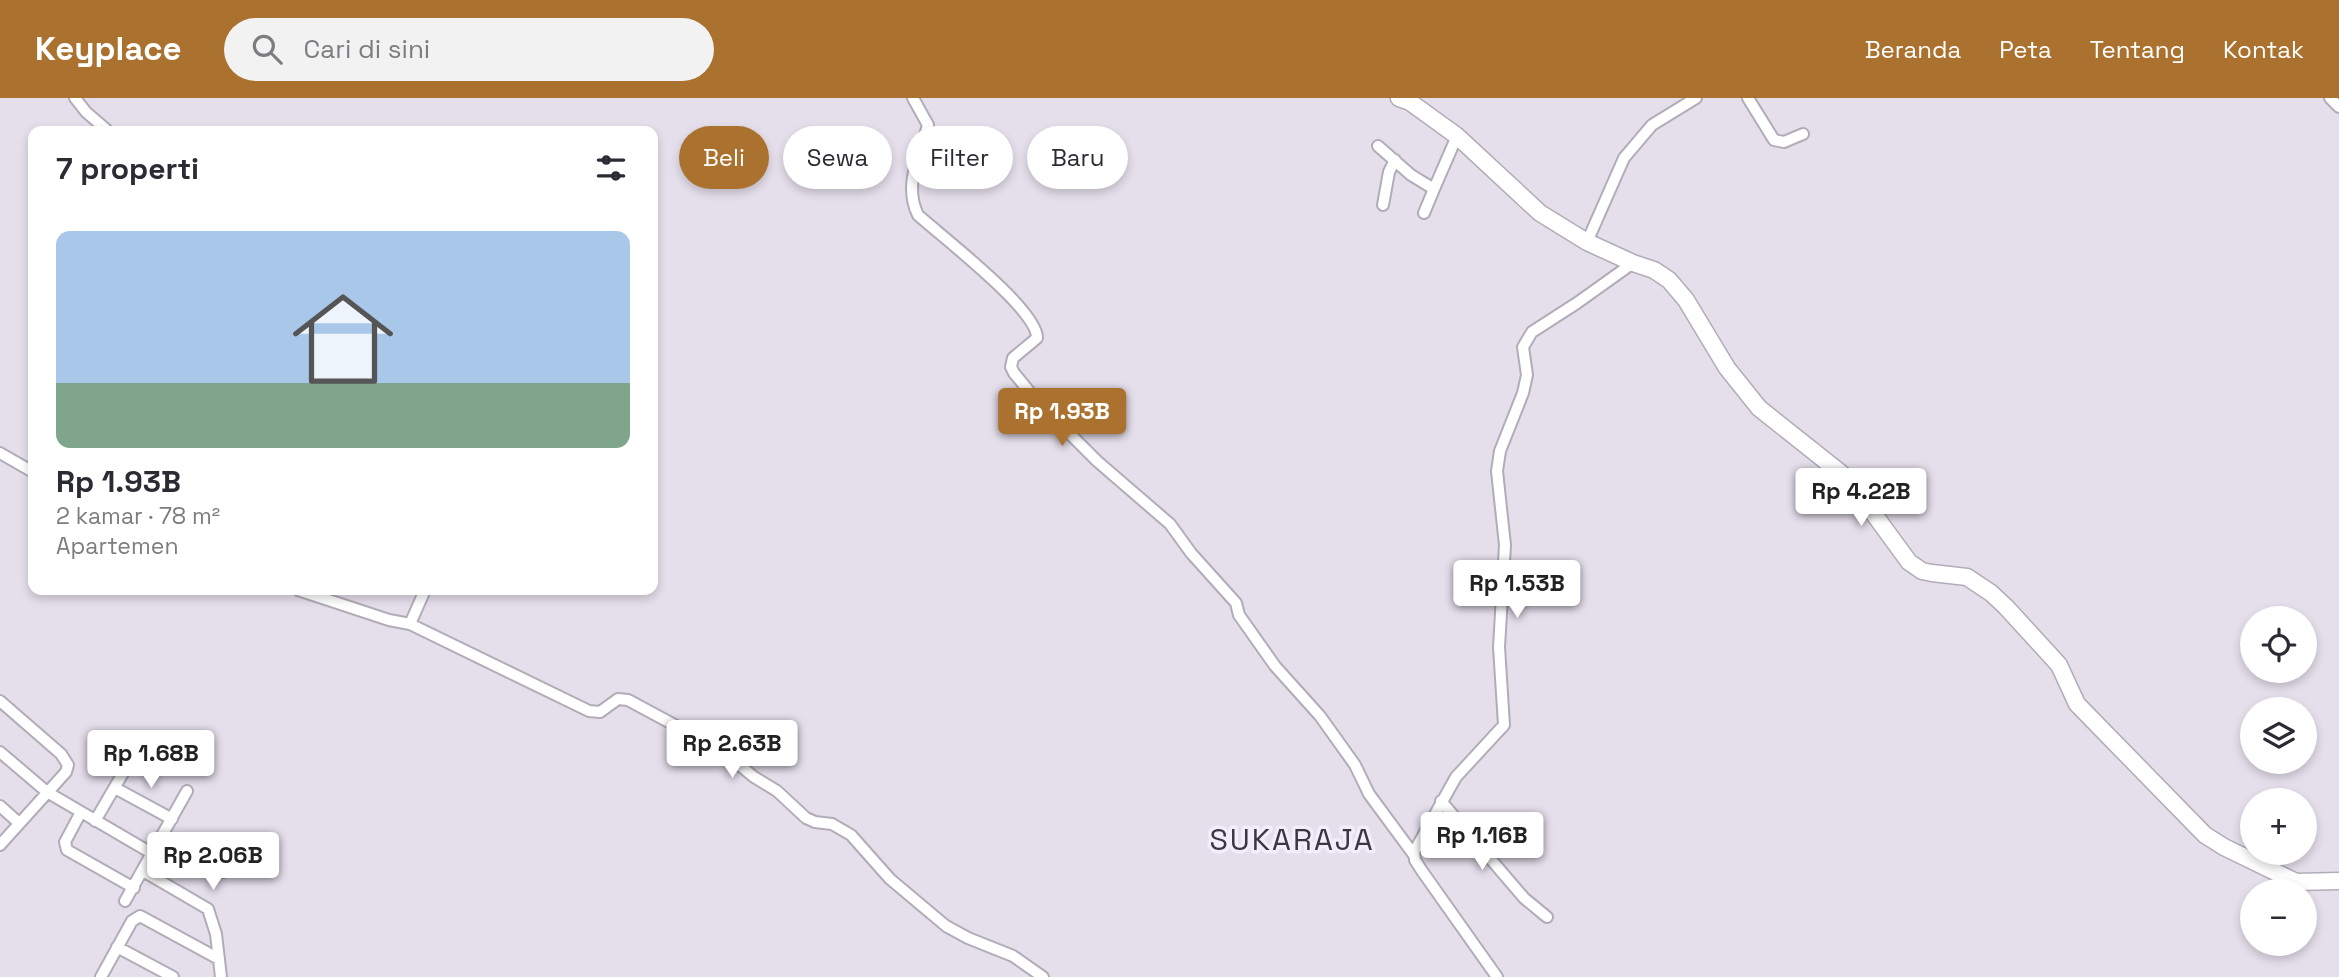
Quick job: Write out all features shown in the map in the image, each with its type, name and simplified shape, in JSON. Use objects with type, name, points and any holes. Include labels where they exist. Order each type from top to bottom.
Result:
[{"type":"main road","points":[[1399,98],[1457,136],[1540,212],[1587,242],[1654,270],[1677,288],[1744,391],[1759,408],[1842,474],[1909,562],[1932,573],[1967,577],[2006,607],[2059,666],[2077,704],[2205,835],[2224,848],[2296,882],[2339,881]]},
{"type":"street","points":[[75,98],[102,126]]},
{"type":"street","points":[[913,98],[928,125],[914,170],[911,196],[913,205],[918,215],[1007,293],[1035,329],[1037,338],[1011,362],[1014,373],[1037,401],[1097,461],[1170,524],[1191,553],[1236,603],[1239,615],[1275,666],[1320,716],[1355,765],[1369,794],[1497,977]]},
{"type":"street","points":[[1587,242],[1624,158],[1652,125],[1696,98]]},
{"type":"street","points":[[1748,98],[1774,140],[1784,142],[1803,134]]},
{"type":"street","points":[[2330,98],[2339,107]]},
{"type":"street","points":[[1424,213],[1457,136]]},
{"type":"street","points":[[1378,146],[1433,189]]},
{"type":"street","points":[[1383,205],[1389,173],[1395,160]]},
{"type":"street","points":[[1414,855],[1416,846],[1456,777],[1504,725],[1499,647],[1504,545],[1497,471],[1500,451],[1523,393],[1527,375],[1523,347],[1532,332],[1633,263]]},
{"type":"street","points":[[0,453],[28,469]]},
{"type":"street","points":[[314,595],[410,624],[589,711],[600,712],[623,698],[721,750],[754,777],[777,791],[806,818],[832,824],[851,835],[890,879],[946,926],[1013,956],[1042,977]]},
{"type":"street","points":[[410,624],[423,595]]},
{"type":"street","points":[[0,845],[65,772],[68,765],[66,759],[1,704]]},
{"type":"street","points":[[0,752],[47,792],[153,854]]},
{"type":"street","points":[[95,821],[123,773]]},
{"type":"street","points":[[115,788],[172,819]]},
{"type":"street","points":[[125,901],[187,792]]},
{"type":"street","points":[[1441,801],[1524,898],[1547,917]]},
{"type":"street","points":[[0,806],[19,823]]},
{"type":"street","points":[[81,812],[65,842],[67,850],[134,888]]},
{"type":"street","points":[[162,837],[222,872]]},
{"type":"street","points":[[143,871],[208,909],[215,926],[222,977]]},
{"type":"street","points":[[101,977],[132,921],[140,916],[219,959]]},
{"type":"street","points":[[117,947],[173,977]]},
{"type":"district","name":"SUKARAJA","points":[[1292,839]]}]
